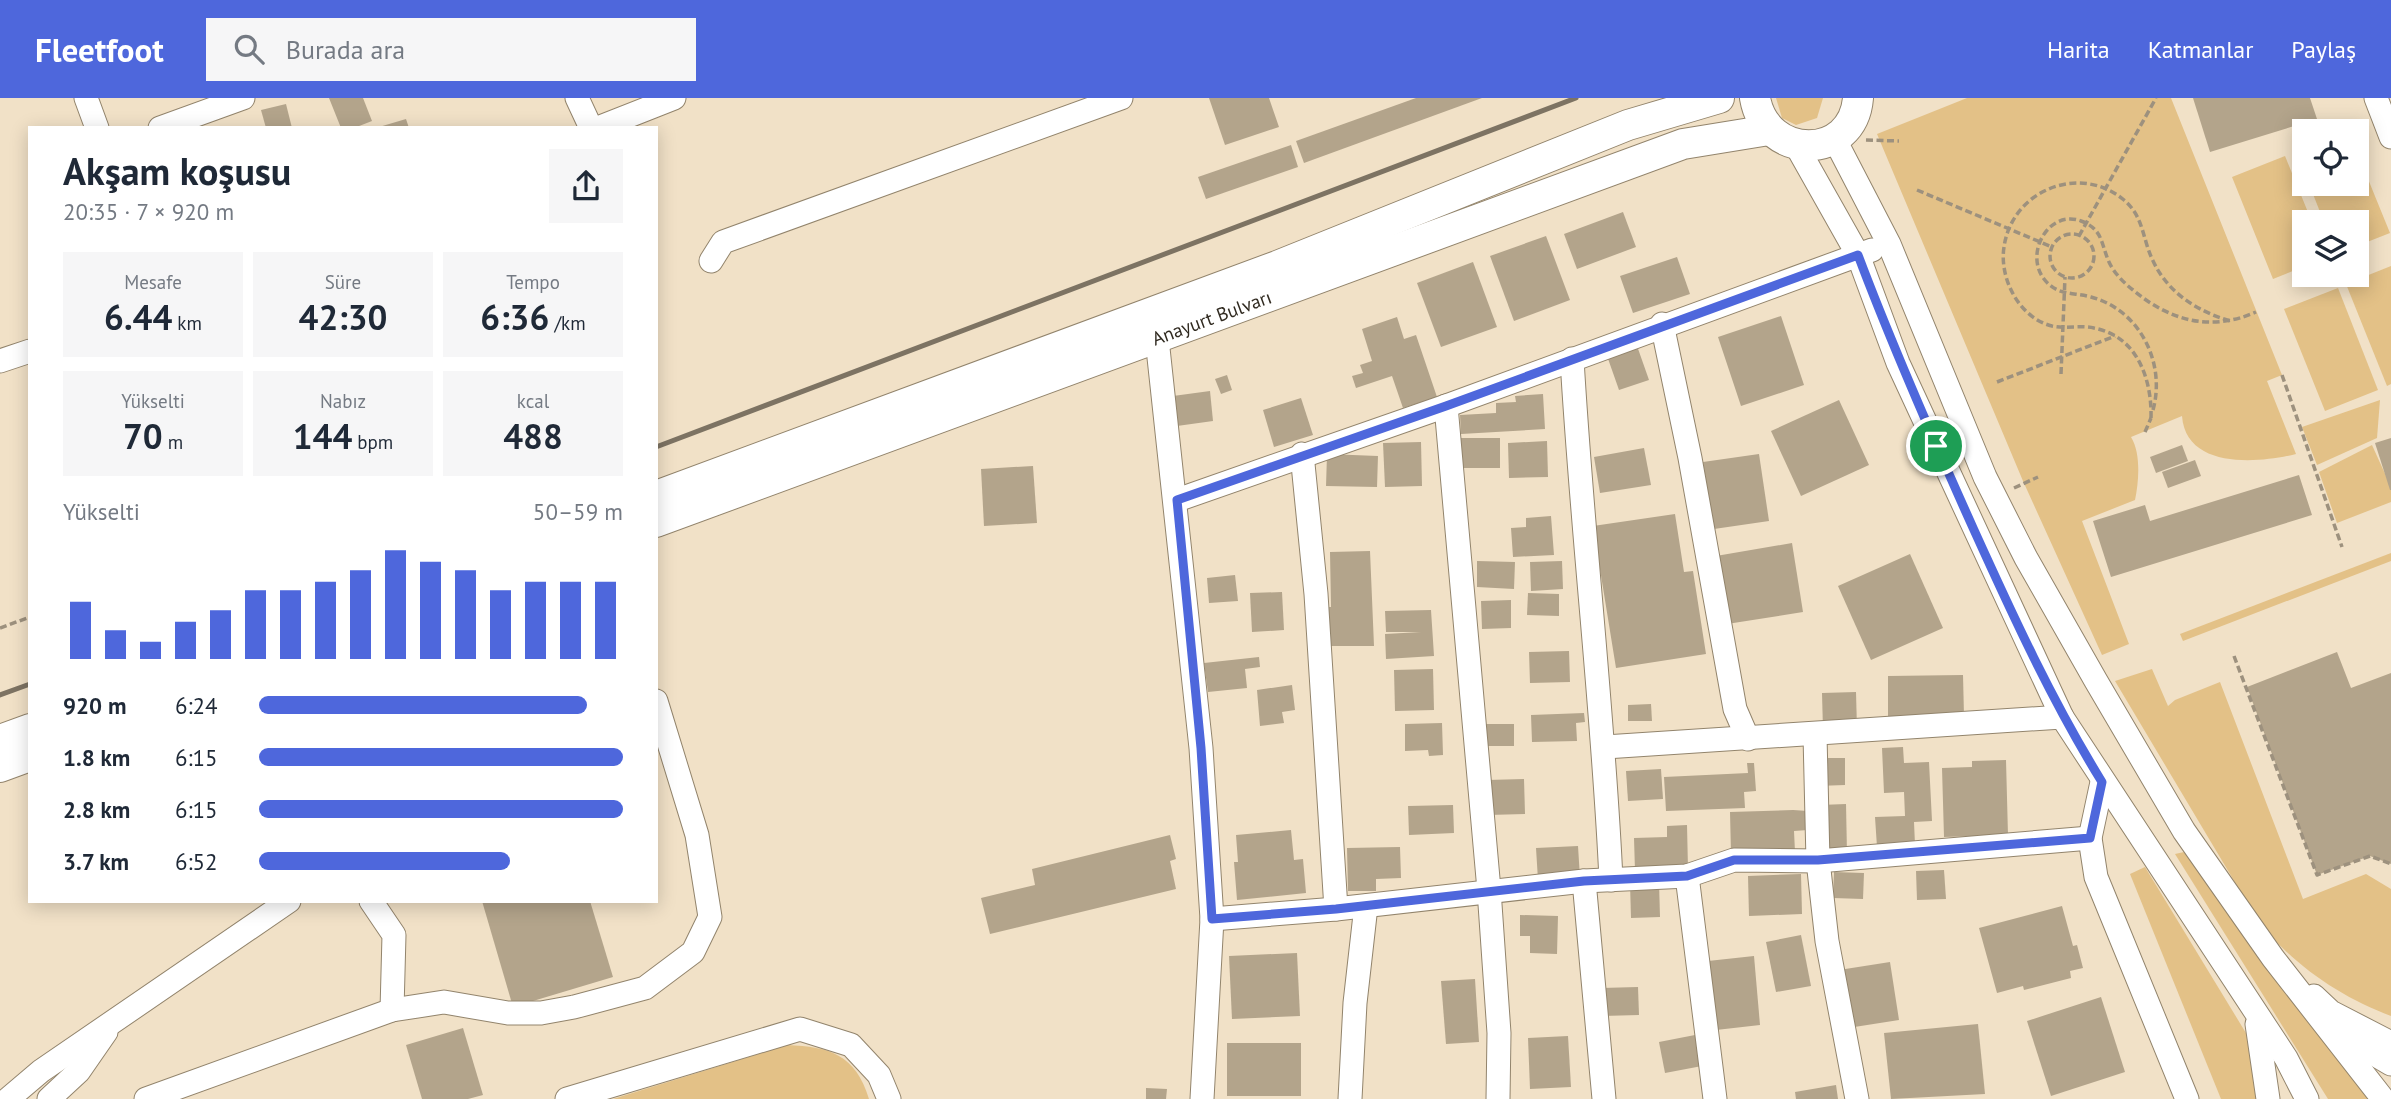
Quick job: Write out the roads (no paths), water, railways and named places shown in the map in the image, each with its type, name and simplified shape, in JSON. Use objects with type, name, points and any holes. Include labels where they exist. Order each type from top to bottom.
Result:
[{"type":"main road","name":"Anayurt Bulvarı","points":[[658,495],[1264,270],[1628,125],[1719,98]]},
{"type":"main road","points":[[1755,98],[1757,112],[1769,130],[1796,145],[1820,144],[1834,138],[1846,128],[1859,99]]},
{"type":"main road","name":"Anayurt Bulvarı","points":[[658,521],[1684,144],[1769,130]]},
{"type":"main road","points":[[0,740],[28,730]]},
{"type":"main road","points":[[0,767],[28,757]]},
{"type":"street","points":[[86,98],[96,126]]},
{"type":"street","points":[[165,126],[243,98]]},
{"type":"street","points":[[577,98],[590,126]]},
{"type":"street","points":[[601,126],[636,105],[674,98]]},
{"type":"street","points":[[711,261],[723,242],[1121,98]]},
{"type":"street","points":[[2376,98],[2391,137]]},
{"type":"street","points":[[1834,138],[1889,244],[1995,497],[2032,569],[2184,831],[2273,958],[2383,1099]]},
{"type":"street","points":[[1796,145],[1858,255],[1898,363],[2062,717],[2102,782],[2286,1058],[2307,1099]]},
{"type":"street","points":[[1177,500],[1302,454],[1446,406],[1662,324],[1889,244]]},
{"type":"street","points":[[1662,324],[1690,458],[1735,709],[1748,739]]},
{"type":"street","points":[[1157,339],[1177,500],[1201,748],[1212,919],[1202,1099]]},
{"type":"street","points":[[0,361],[28,352]]},
{"type":"street","points":[[1572,359],[1577,451],[1605,747],[1611,880]]},
{"type":"street","points":[[1446,406],[1489,890],[1499,1032],[1498,1099]]},
{"type":"street","points":[[1302,454],[1318,622],[1336,909]]},
{"type":"street","points":[[146,1099],[392,1010],[444,1002],[508,1013],[541,1013],[645,988],[693,952],[710,917],[697,835],[658,708]]},
{"type":"street","points":[[1605,747],[2062,717]]},
{"type":"street","points":[[1815,735],[1818,860],[1827,941],[1857,1099]]},
{"type":"street","points":[[2102,782],[2090,838],[2096,877],[2187,1099]]},
{"type":"street","points":[[1212,919],[1366,906],[1584,881],[1687,876],[1734,860],[1818,860],[2090,838]]},
{"type":"street","points":[[1687,876],[1715,1099]]},
{"type":"street","points":[[1584,881],[1604,1099]]},
{"type":"street","points":[[8,1099],[41,1071],[286,903]]},
{"type":"street","points":[[372,903],[394,935],[392,1010]]},
{"type":"street","points":[[1350,1099],[1355,1003],[1366,906]]},
{"type":"street","points":[[2273,958],[2331,1012],[2357,1044],[2391,1064]]},
{"type":"street","points":[[2331,1012],[2391,1043]]},
{"type":"street","points":[[2256,1014],[2268,1099]]},
{"type":"street","points":[[50,1099],[79,1071],[114,1020]]},
{"type":"street","points":[[567,1099],[800,1029],[851,1045],[879,1075],[888,1099]]},
{"type":"railway","points":[[658,446],[1576,98]]},
{"type":"railway","points":[[0,695],[28,685]]}]
